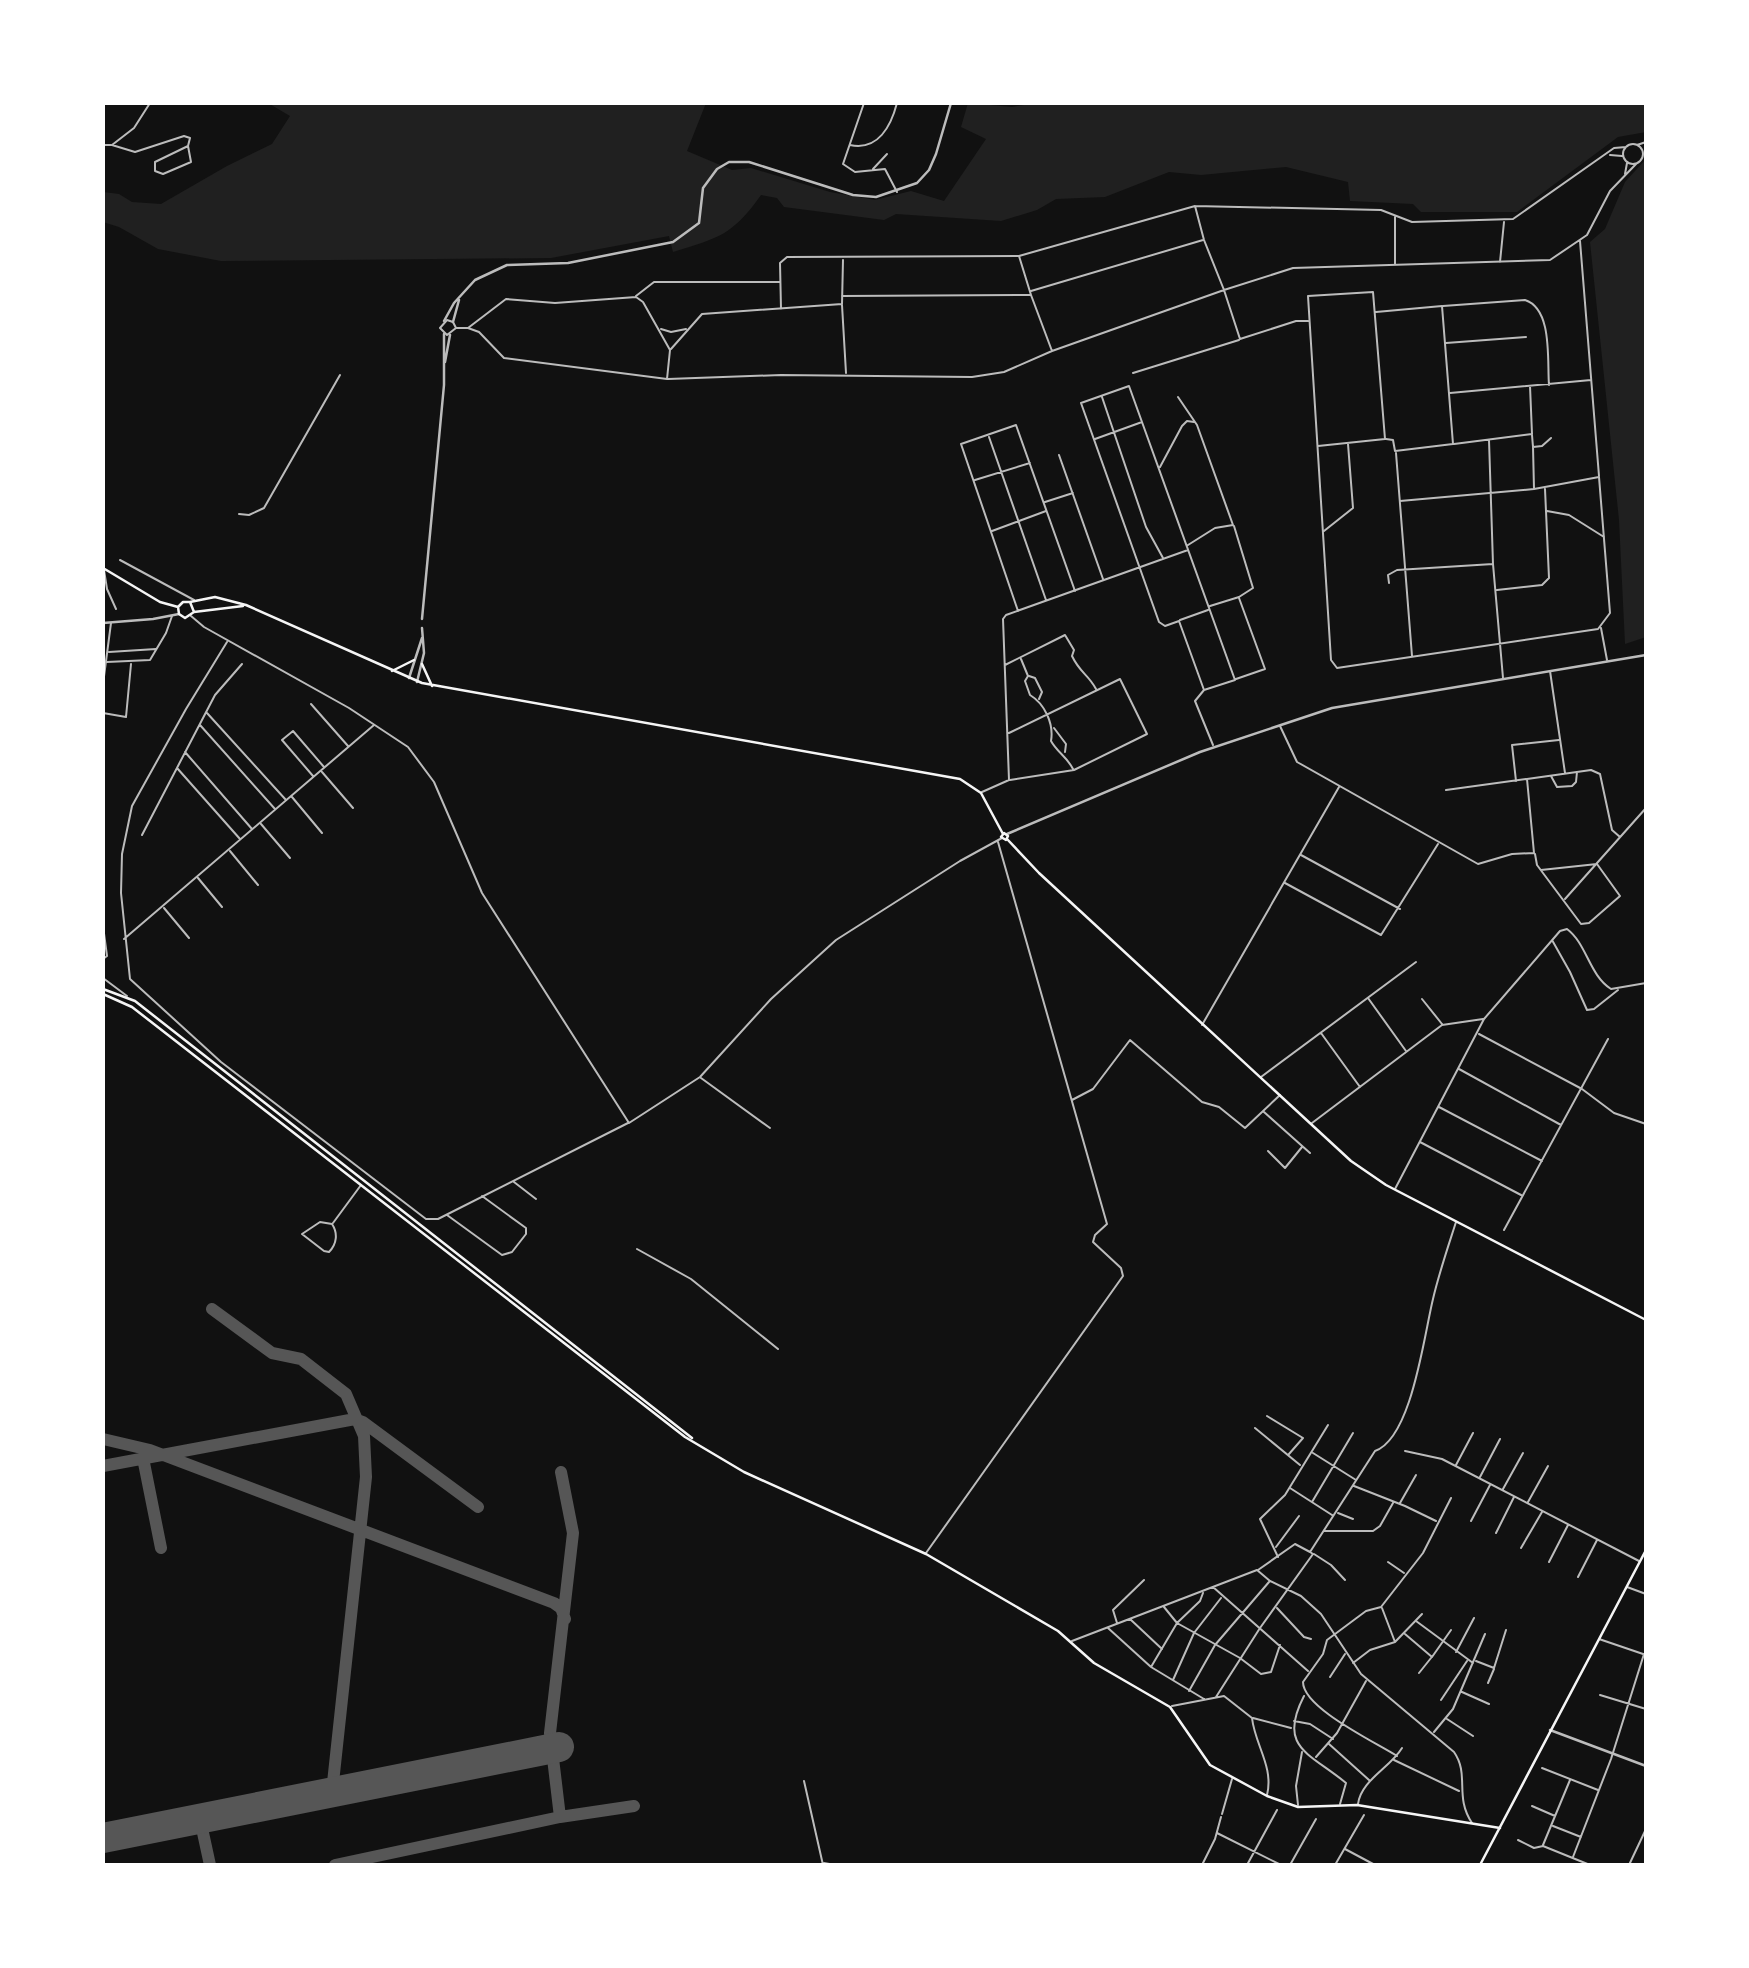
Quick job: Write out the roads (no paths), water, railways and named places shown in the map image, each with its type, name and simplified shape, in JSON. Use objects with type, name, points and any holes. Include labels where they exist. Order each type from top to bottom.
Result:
[{"type":"main road","points":[[104,568],[160,602],[178,607]]},
{"type":"main road","points":[[178,607],[183,602],[215,597],[246,605],[417,682],[960,779],[981,793],[1003,837],[1351,1161],[1394,1189],[1646,1320]]},
{"type":"main road","points":[[190,602],[193,614]]},
{"type":"main road","points":[[178,607],[179,614],[185,618],[193,614],[246,605]]},
{"type":"main road","points":[[392,671],[414,660]]},
{"type":"main road","points":[[422,664],[432,685]]},
{"type":"main road","points":[[103,989],[127,996],[694,1440]]},
{"type":"main road","points":[[103,995],[132,1007],[663,1420],[744,1472],[926,1554],[1072,1642],[1094,1663],[1170,1707],[1210,1765],[1267,1796],[1298,1807],[1357,1805],[1500,1828]]},
{"type":"main road","points":[[1480,1865],[1646,1550]]},
{"type":"street","points":[[112,145],[134,128],[150,103]]},
{"type":"street","points":[[864,103],[843,164],[849,170],[885,169],[897,192]]},
{"type":"street","points":[[849,145],[871,144],[882,135],[891,125],[897,103]]},
{"type":"street","points":[[422,619],[444,365],[444,334],[440,326],[460,296],[475,280],[507,265],[568,263],[673,242],[699,223],[703,188],[717,169],[729,162],[749,162],[853,195],[876,197],[897,192],[917,183],[929,170],[951,103]]},
{"type":"street","points":[[103,145],[135,152],[184,136],[191,139],[188,146],[191,162],[163,174],[155,171],[155,162],[188,146]]},
{"type":"street","points":[[781,309],[780,263],[784,258],[1019,256],[1195,206],[1381,210],[1412,222],[1504,220],[1521,216],[1617,147],[1646,142]]},
{"type":"street","points":[[1636,145],[1643,155]]},
{"type":"street","points":[[1623,156],[1626,147]]},
{"type":"street","points":[[444,365],[450,335],[456,328],[468,328],[479,332],[504,358],[667,379],[846,375],[972,377],[1004,372],[1052,351],[1293,268],[1550,260],[1580,240],[1593,227],[1606,198],[1646,151]]},
{"type":"street","points":[[873,169],[887,154]]},
{"type":"street","points":[[1609,155],[1623,156]]},
{"type":"street","points":[[1623,156],[1627,162],[1625,176]]},
{"type":"street","points":[[1627,162],[1637,163]]},
{"type":"street","points":[[1195,206],[1204,240],[1240,340]]},
{"type":"street","points":[[1395,216],[1395,265]]},
{"type":"street","points":[[1500,262],[1504,220]]},
{"type":"street","points":[[1030,291],[1204,240]]},
{"type":"street","points":[[1385,439],[1373,292],[1308,296],[1334,666],[1594,631],[1601,626],[1610,613],[1580,240]]},
{"type":"street","points":[[1019,256],[1052,351]]},
{"type":"street","points":[[843,259],[842,304],[846,375]]},
{"type":"street","points":[[468,328],[506,299],[555,303],[636,297],[654,282],[780,282]]},
{"type":"street","points":[[842,296],[1031,295]]},
{"type":"street","points":[[456,328],[453,322],[460,296]]},
{"type":"street","points":[[636,297],[660,329],[670,350],[667,379]]},
{"type":"street","points":[[1375,312],[1525,300],[1536,305],[1544,318],[1549,385]]},
{"type":"street","points":[[670,350],[702,314],[842,304]]},
{"type":"street","points":[[1442,306],[1453,444]]},
{"type":"street","points":[[444,321],[453,322]]},
{"type":"street","points":[[1133,373],[1296,321],[1310,321]]},
{"type":"street","points":[[660,329],[671,332],[686,329]]},
{"type":"street","points":[[444,334],[450,335]]},
{"type":"street","points":[[1445,343],[1526,337]]},
{"type":"street","points":[[239,514],[249,515],[264,508],[340,375]]},
{"type":"street","points":[[1449,393],[1592,380]]},
{"type":"street","points":[[1178,397],[1197,425],[1254,585],[1252,590],[1239,597],[1209,608],[1180,621],[1165,626],[1159,622],[1081,403],[1129,386],[1189,550],[1209,608],[1235,680]]},
{"type":"street","points":[[1530,386],[1534,489]]},
{"type":"street","points":[[1102,396],[1146,527],[1164,558]]},
{"type":"street","points":[[1159,468],[1182,426],[1190,420],[1197,425]]},
{"type":"street","points":[[1094,439],[1142,422]]},
{"type":"street","points":[[1018,611],[961,444],[1016,425],[1075,591]]},
{"type":"street","points":[[1395,452],[1532,434]]},
{"type":"street","points":[[989,435],[1046,601]]},
{"type":"street","points":[[1533,447],[1542,446],[1551,438]]},
{"type":"street","points":[[1318,446],[1393,440],[1412,657]]},
{"type":"street","points":[[1489,440],[1493,564],[1503,678]]},
{"type":"street","points":[[1324,531],[1353,508],[1348,443]]},
{"type":"street","points":[[1059,455],[1104,580]]},
{"type":"street","points":[[974,481],[1030,463]]},
{"type":"street","points":[[1399,501],[1545,488],[1599,477]]},
{"type":"street","points":[[1496,590],[1542,584],[1549,579],[1545,488]]},
{"type":"street","points":[[1044,502],[1073,494]]},
{"type":"street","points":[[991,531],[1046,511]]},
{"type":"street","points":[[1546,511],[1569,515],[1604,537]]},
{"type":"street","points":[[1187,545],[1215,528],[1233,525]]},
{"type":"street","points":[[1009,780],[1003,619],[1018,611],[1189,550]]},
{"type":"street","points":[[120,560],[195,600]]},
{"type":"street","points":[[1389,583],[1390,574],[1404,569],[1493,564]]},
{"type":"street","points":[[104,568],[105,590],[116,609]]},
{"type":"street","points":[[1214,747],[1195,706],[1197,696],[1204,690],[1265,669],[1239,597]]},
{"type":"street","points":[[103,622],[179,614]]},
{"type":"street","points":[[193,614],[228,640],[375,724],[408,747],[434,782],[482,892],[629,1123]]},
{"type":"street","points":[[107,662],[131,663],[150,660],[172,616]]},
{"type":"street","points":[[1180,621],[1204,690]]},
{"type":"street","points":[[103,684],[111,622]]},
{"type":"street","points":[[1601,626],[1607,661]]},
{"type":"street","points":[[417,682],[422,664],[422,628]]},
{"type":"street","points":[[1004,665],[1065,635],[1074,650],[1072,656],[1080,673],[1090,677],[1097,690]]},
{"type":"street","points":[[409,678],[422,638]]},
{"type":"street","points":[[228,640],[132,806],[122,854],[124,939],[130,979],[221,1062],[422,1218],[432,1220],[629,1123],[700,1077],[771,999],[836,940],[960,861],[1003,837],[1214,747],[1332,708],[1646,655]]},
{"type":"street","points":[[103,649],[156,649]]},
{"type":"street","points":[[1021,658],[1028,676]]},
{"type":"street","points":[[103,713],[125,717],[131,663]]},
{"type":"street","points":[[142,835],[215,695],[242,664]]},
{"type":"street","points":[[1550,670],[1565,773]]},
{"type":"street","points":[[1028,676],[1035,678],[1042,692],[1039,700]]},
{"type":"street","points":[[1028,676],[1025,681],[1030,695],[1039,700],[1053,727],[1061,732],[1066,744],[1065,754]]},
{"type":"street","points":[[981,793],[1009,780],[1074,770],[1147,734],[1120,679],[1007,734]]},
{"type":"street","points":[[311,704],[348,747]]},
{"type":"street","points":[[206,712],[286,801]]},
{"type":"street","points":[[200,724],[276,810]]},
{"type":"street","points":[[124,939],[375,724]]},
{"type":"street","points":[[1280,725],[1297,762],[1438,844],[1478,864],[1512,854],[1534,853]]},
{"type":"street","points":[[1053,727],[1051,741],[1055,749],[1065,754],[1074,770]]},
{"type":"street","points":[[314,777],[282,740],[286,735],[293,731],[324,768]]},
{"type":"street","points":[[1516,781],[1513,745],[1559,739]]},
{"type":"street","points":[[185,751],[252,830]]},
{"type":"street","points":[[177,768],[241,840]]},
{"type":"street","points":[[1446,790],[1591,770],[1600,774],[1612,830],[1620,837]]},
{"type":"street","points":[[321,771],[353,808]]},
{"type":"street","points":[[1551,775],[1557,787],[1572,786],[1576,782],[1576,772]]},
{"type":"street","points":[[1527,779],[1534,853],[1542,870],[1584,925],[1617,901],[1619,891],[1597,864]]},
{"type":"street","points":[[1202,1025],[1339,787]]},
{"type":"street","points":[[291,797],[322,833]]},
{"type":"street","points":[[1564,900],[1646,808]]},
{"type":"street","points":[[260,823],[290,858]]},
{"type":"street","points":[[926,1554],[1123,1276],[1121,1268],[1093,1242],[1095,1235],[1107,1224],[1071,1100],[1003,837]]},
{"type":"street","points":[[1284,883],[1381,935],[1400,909],[1438,844]]},
{"type":"street","points":[[230,850],[258,885]]},
{"type":"street","points":[[1300,855],[1400,909]]},
{"type":"street","points":[[1542,870],[1597,864]]},
{"type":"street","points":[[197,878],[222,907]]},
{"type":"street","points":[[163,907],[189,938]]},
{"type":"street","points":[[103,926],[107,956]]},
{"type":"street","points":[[1394,1189],[1484,1019],[1560,931],[1570,931],[1597,976],[1611,989],[1646,983]]},
{"type":"street","points":[[1551,939],[1570,971],[1587,1010],[1594,1009],[1619,989]]},
{"type":"street","points":[[103,950],[107,956]]},
{"type":"street","points":[[103,959],[107,956]]},
{"type":"street","points":[[1260,1078],[1416,962]]},
{"type":"street","points":[[103,978],[127,996]]},
{"type":"street","points":[[1368,997],[1407,1052]]},
{"type":"street","points":[[1422,999],[1443,1025]]},
{"type":"street","points":[[1311,1124],[1443,1025],[1484,1019]]},
{"type":"street","points":[[1320,1032],[1360,1087]]},
{"type":"street","points":[[1477,1033],[1582,1089],[1614,1113],[1646,1125]]},
{"type":"street","points":[[1504,1230],[1608,1039]]},
{"type":"street","points":[[1071,1100],[1093,1089],[1130,1040],[1202,1102],[1219,1107],[1242,1126],[1249,1127],[1280,1095]]},
{"type":"street","points":[[1458,1069],[1561,1125]]},
{"type":"street","points":[[700,1077],[770,1128]]},
{"type":"street","points":[[1438,1106],[1542,1161]]},
{"type":"street","points":[[1264,1111],[1310,1153]]},
{"type":"street","points":[[1419,1142],[1523,1196]]},
{"type":"street","points":[[1268,1152],[1285,1168],[1302,1146]]},
{"type":"street","points":[[332,1224],[364,1181]]},
{"type":"street","points":[[513,1181],[536,1199]]},
{"type":"street","points":[[446,1214],[502,1255],[506,1255],[526,1234],[526,1228],[482,1196]]},
{"type":"street","points":[[1216,1697],[1260,1628],[1289,1589],[1375,1451],[1387,1446],[1402,1416],[1457,1221]]},
{"type":"street","points":[[314,1224],[332,1224],[336,1237],[329,1251],[324,1251],[302,1234],[314,1224]]},
{"type":"street","points":[[637,1249],[691,1279],[778,1349]]},
{"type":"street","points":[[1267,1416],[1303,1438],[1289,1454]]},
{"type":"street","points":[[1278,1558],[1276,1547],[1260,1519],[1285,1495],[1300,1466],[1328,1425]]},
{"type":"street","points":[[1255,1428],[1300,1466]]},
{"type":"street","points":[[1311,1502],[1353,1433]]},
{"type":"street","points":[[1456,1466],[1473,1433]]},
{"type":"street","points":[[1480,1478],[1500,1440]]},
{"type":"street","points":[[1405,1451],[1442,1459],[1640,1561]]},
{"type":"street","points":[[1312,1452],[1357,1481]]},
{"type":"street","points":[[1502,1490],[1523,1453]]},
{"type":"street","points":[[1528,1503],[1548,1466]]},
{"type":"street","points":[[1400,1504],[1416,1475]]},
{"type":"street","points":[[1471,1521],[1490,1484]]},
{"type":"street","points":[[1354,1486],[1437,1522]]},
{"type":"street","points":[[1289,1487],[1311,1502],[1335,1514],[1353,1519]]},
{"type":"street","points":[[1496,1533],[1514,1496]]},
{"type":"street","points":[[1340,1804],[1346,1783],[1303,1751],[1292,1728],[1305,1695],[1303,1682],[1323,1654],[1327,1640],[1366,1611],[1381,1607],[1423,1553],[1451,1498]]},
{"type":"street","points":[[1323,1531],[1373,1531],[1380,1526],[1393,1503]]},
{"type":"street","points":[[1521,1548],[1542,1511]]},
{"type":"street","points":[[1276,1547],[1299,1516]]},
{"type":"street","points":[[1549,1562],[1568,1524]]},
{"type":"street","points":[[1578,1577],[1597,1539]]},
{"type":"street","points":[[1072,1642],[1257,1570],[1278,1558],[1294,1544],[1331,1565],[1345,1580]]},
{"type":"street","points":[[1388,1562],[1405,1573]]},
{"type":"street","points":[[1257,1570],[1270,1581],[1289,1589],[1321,1614],[1352,1664],[1367,1680],[1434,1732],[1460,1762],[1463,1808],[1473,1824]]},
{"type":"street","points":[[1117,1623],[1113,1610],[1143,1580]]},
{"type":"street","points":[[1189,1691],[1215,1645],[1270,1581]]},
{"type":"street","points":[[1626,1586],[1646,1594]]},
{"type":"street","points":[[1213,1587],[1309,1672]]},
{"type":"street","points":[[1151,1667],[1177,1623],[1200,1601],[1203,1592]]},
{"type":"street","points":[[1173,1681],[1194,1633],[1222,1597]]},
{"type":"street","points":[[1164,1607],[1177,1623],[1240,1658],[1258,1672],[1269,1675],[1277,1660],[1280,1645]]},
{"type":"street","points":[[1276,1607],[1304,1637],[1311,1639]]},
{"type":"street","points":[[1381,1607],[1390,1636],[1395,1642]]},
{"type":"street","points":[[1352,1664],[1375,1647],[1395,1642],[1422,1614]]},
{"type":"street","points":[[1456,1653],[1474,1618]]},
{"type":"street","points":[[1130,1619],[1163,1649]]},
{"type":"street","points":[[1416,1621],[1456,1653],[1468,1660],[1494,1668]]},
{"type":"street","points":[[1107,1628],[1151,1667],[1204,1700]]},
{"type":"street","points":[[1419,1673],[1451,1630]]},
{"type":"street","points":[[1489,1683],[1506,1630]]},
{"type":"street","points":[[1405,1633],[1432,1657]]},
{"type":"street","points":[[1434,1732],[1447,1719],[1485,1634]]},
{"type":"street","points":[[1573,1857],[1599,1791],[1645,1655],[1598,1639]]},
{"type":"street","points":[[1330,1677],[1346,1653]]},
{"type":"street","points":[[1441,1700],[1468,1660]]},
{"type":"street","points":[[1315,1758],[1343,1724],[1367,1680]]},
{"type":"street","points":[[1461,1692],[1489,1704]]},
{"type":"street","points":[[1305,1695],[1343,1724],[1397,1756]]},
{"type":"street","points":[[1600,1695],[1646,1709]]},
{"type":"street","points":[[1170,1707],[1216,1697],[1229,1698],[1252,1718],[1292,1728]]},
{"type":"street","points":[[1252,1718],[1254,1735],[1264,1753],[1268,1774],[1267,1796]]},
{"type":"street","points":[[1447,1719],[1473,1736]]},
{"type":"street","points":[[1293,1721],[1310,1724],[1333,1739]]},
{"type":"street","points":[[1550,1730],[1613,1751],[1646,1766]]},
{"type":"street","points":[[1329,1743],[1369,1781]]},
{"type":"street","points":[[1357,1805],[1369,1781],[1394,1760],[1402,1748]]},
{"type":"street","points":[[1298,1807],[1296,1786],[1303,1751]]},
{"type":"street","points":[[1394,1760],[1461,1792]]},
{"type":"street","points":[[1542,1768],[1599,1791]]},
{"type":"street","points":[[1202,1865],[1217,1833],[1233,1778]]},
{"type":"street","points":[[1543,1846],[1570,1780]]},
{"type":"street","points":[[804,1781],[823,1864],[835,1865]]},
{"type":"street","points":[[1532,1807],[1556,1816]]},
{"type":"street","points":[[1247,1865],[1277,1810]]},
{"type":"street","points":[[1335,1865],[1364,1815]]},
{"type":"street","points":[[1290,1865],[1316,1819]]},
{"type":"street","points":[[1552,1826],[1581,1837]]},
{"type":"street","points":[[1629,1865],[1646,1829]]},
{"type":"street","points":[[1217,1833],[1280,1865]]},
{"type":"street","points":[[1518,1840],[1534,1848],[1543,1846],[1590,1865]]},
{"type":"street","points":[[1344,1848],[1375,1865]]}]
